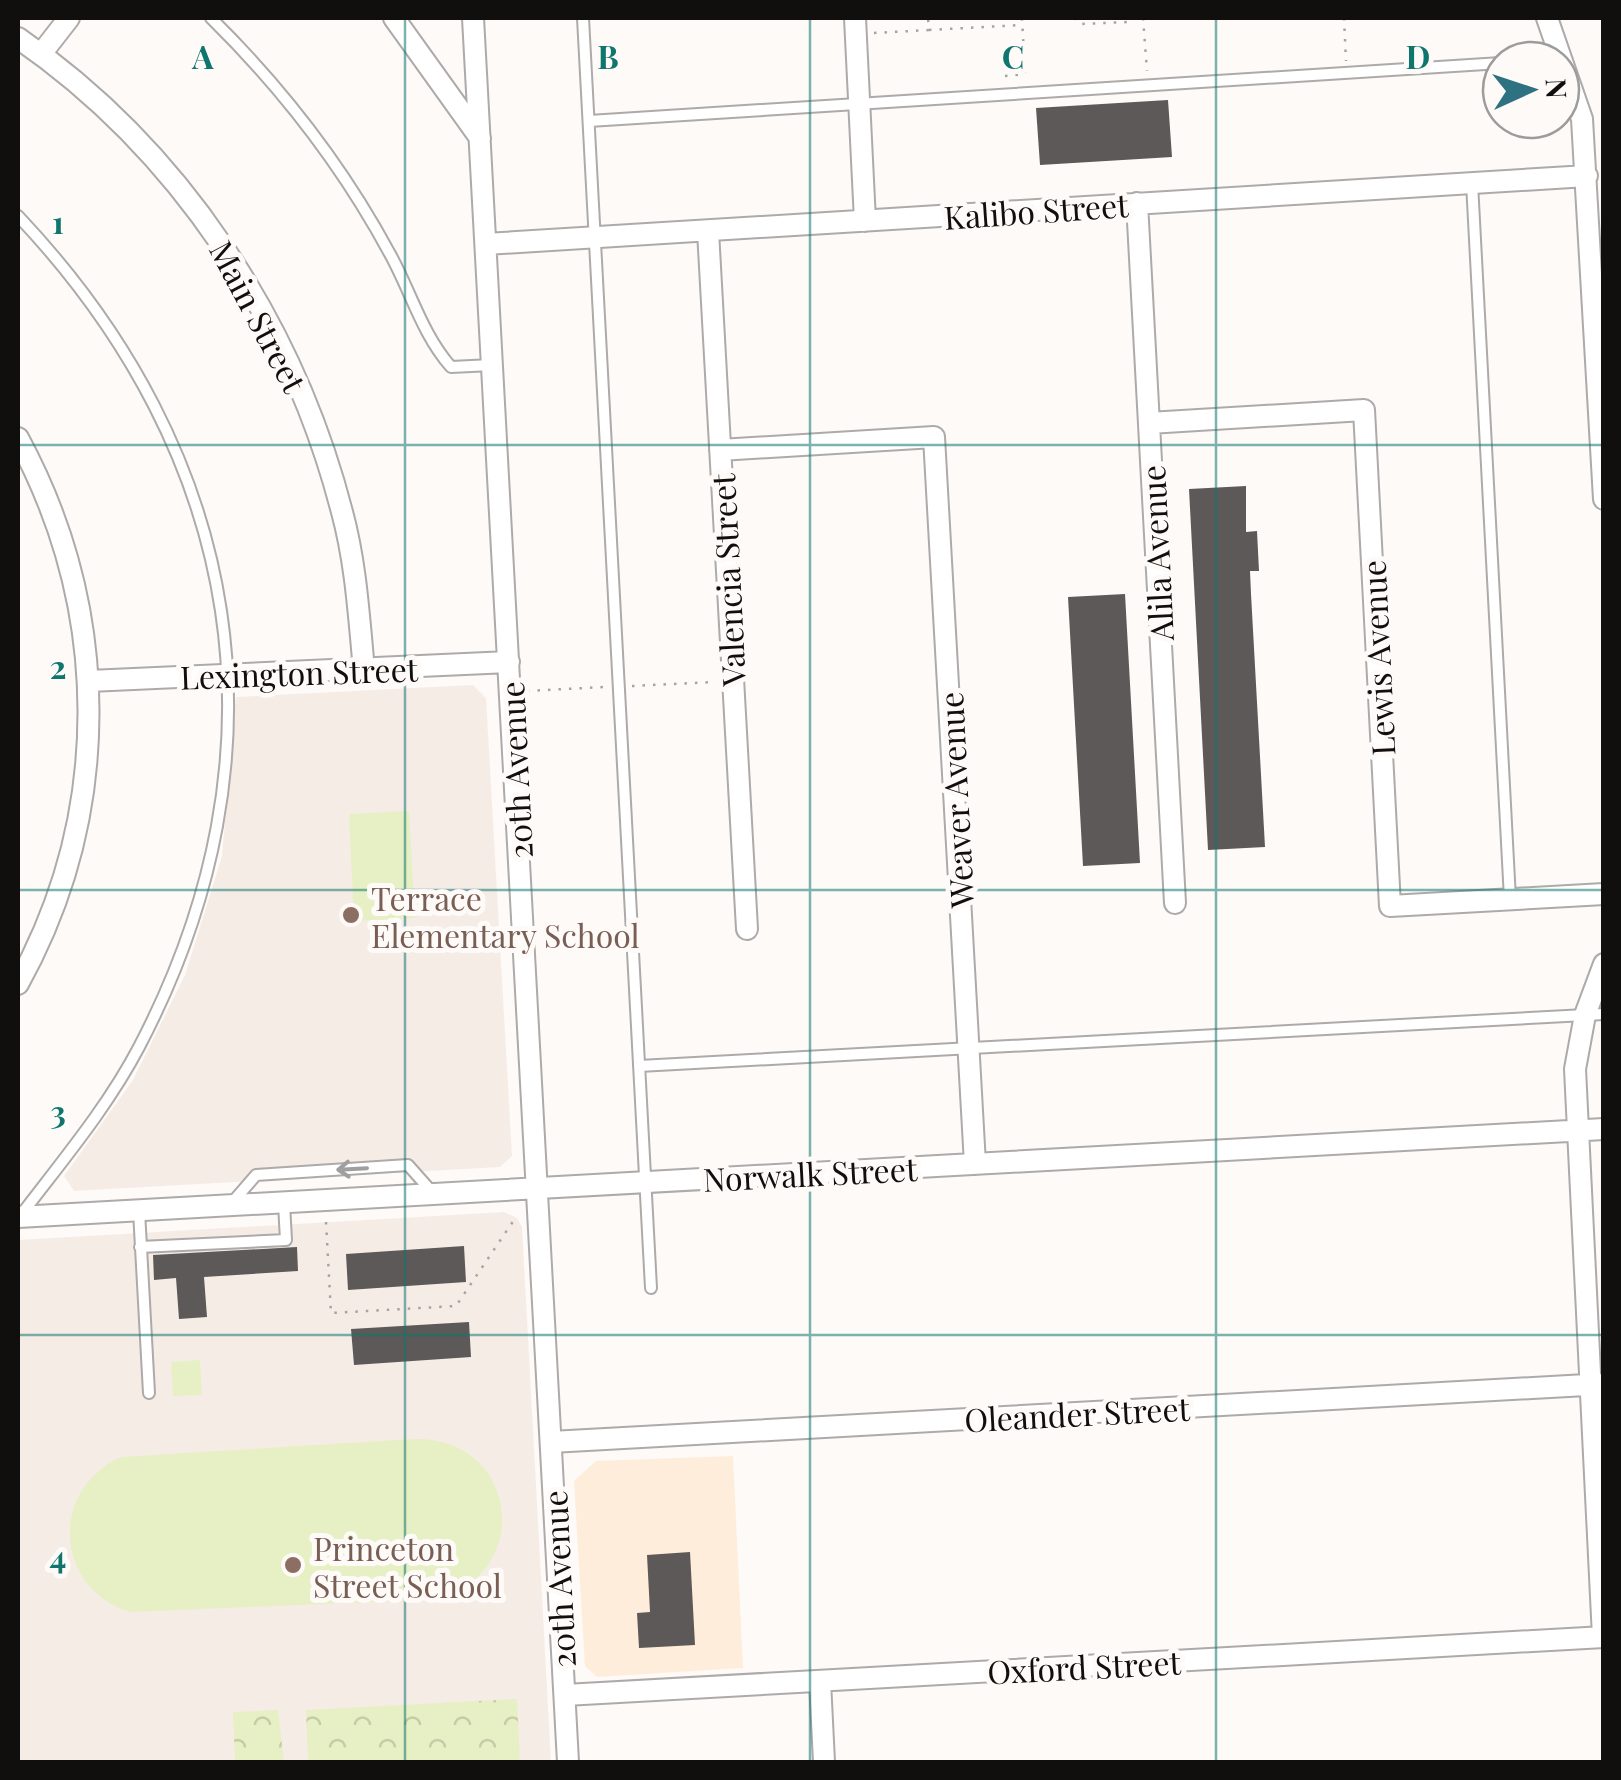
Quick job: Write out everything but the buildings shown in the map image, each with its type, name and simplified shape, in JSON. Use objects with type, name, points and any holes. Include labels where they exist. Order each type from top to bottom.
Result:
[{"type":"street","points":[[40,54],[69,18]]},
{"type":"street","points":[[394,18],[480,139]]},
{"type":"street","name":"20th Avenue","points":[[474,18],[568,1762]]},
{"type":"street","points":[[854,18],[865,220]]},
{"type":"street","name":"Main Street","points":[[18,38],[106,108],[160,164],[210,226],[253,294],[325,452],[344,515],[364,670]]},
{"type":"street","points":[[1581,116],[1604,499]]},
{"type":"street","name":"Kalibo Street","points":[[486,244],[1587,176]]},
{"type":"street","name":"Alila Avenue","points":[[1138,203],[1175,904]]},
{"type":"street","name":"Valencia Street","points":[[708,231],[747,928]]},
{"type":"street","name":"Lewis Avenue","points":[[1149,423],[1364,410],[1390,906],[1510,900]]},
{"type":"street","name":"Weaver Avenue","points":[[720,450],[934,436],[975,1164]]},
{"type":"street","points":[[18,438],[46,494],[69,557],[82,614],[89,744],[76,831],[46,926],[18,984]]},
{"type":"street","name":"Lexington Street","points":[[88,681],[510,662]]},
{"type":"street","points":[[1510,900],[1604,894]]},
{"type":"street","points":[[1603,1638],[1594,1259],[1578,1130],[1575,1069],[1594,1015],[1604,964]]},
{"type":"street","name":"Norwalk Street","points":[[18,1217],[538,1191],[1604,1128]]},
{"type":"street","name":"Oleander Street","points":[[550,1442],[1597,1385]]},
{"type":"street","name":"Oxford Street","points":[[565,1695],[1603,1638]]},
{"type":"street","points":[[820,1680],[824,1762]]},
{"type":"lane","points":[[211,18],[266,72],[323,144],[390,254],[434,348],[451,368],[493,365]]},
{"type":"lane","points":[[583,18],[651,1288]]},
{"type":"lane","points":[[588,121],[1481,63]]},
{"type":"lane","points":[[1472,183],[1510,900]]},
{"type":"lane","points":[[18,216],[59,260],[141,374],[176,448],[202,522],[221,604],[228,675],[220,805],[198,904],[174,975],[113,1091],[18,1217]]},
{"type":"lane","points":[[639,1066],[1594,1015]]},
{"type":"lane","points":[[228,1207],[256,1174],[408,1166],[436,1196]]},
{"type":"lane","points":[[140,1247],[286,1240],[284,1204]]},
{"type":"lane","points":[[138,1211],[148,1393]]},
{"type":"path","points":[[928,18],[929,30]]},
{"type":"path","points":[[1005,76],[1025,74],[1022,18]]},
{"type":"path","points":[[1074,18],[1081,24],[1128,22],[1132,18]]},
{"type":"path","points":[[1144,18],[1148,85]]},
{"type":"path","points":[[1344,18],[1347,72]]},
{"type":"path","points":[[873,34],[1022,25]]},
{"type":"path","points":[[326,1222],[331,1313],[456,1306],[516,1216]]},
{"type":"shaded area","name":"Terrace Elementary School","points":[[473,685],[486,698],[512,1156],[500,1167],[74,1191],[64,1176],[133,1080],[185,975],[222,856],[236,697]]},
{"type":"shaded area","name":"Princeton Street School","points":[[504,1212],[517,1218],[522,1227],[551,1762],[18,1762],[18,1240]]},
{"type":"shaded area","points":[[733,1456],[743,1668],[597,1677],[585,1666],[574,1481],[596,1461]]},
{"type":"green space","points":[[409,811],[415,918],[354,921],[349,814]]},
{"type":"green space","points":[[200,1360],[202,1395],[173,1396],[171,1362]]},
{"type":"green space","points":[[414,1439],[451,1445],[478,1462],[495,1486],[502,1515],[498,1544],[484,1570],[458,1590],[422,1600],[130,1612],[105,1600],[86,1582],[75,1561],[70,1538],[72,1514],[81,1492],[98,1472],[121,1457]]},
{"type":"green space","points":[[517,1699],[520,1762],[308,1762],[306,1710]]},
{"type":"green space","points":[[278,1710],[284,1762],[235,1762],[233,1712]]},
{"type":"place","name":"Terrace Elementary School","points":[[351,915]]},
{"type":"place","name":"Princeton Street School","points":[[293,1565]]}]
